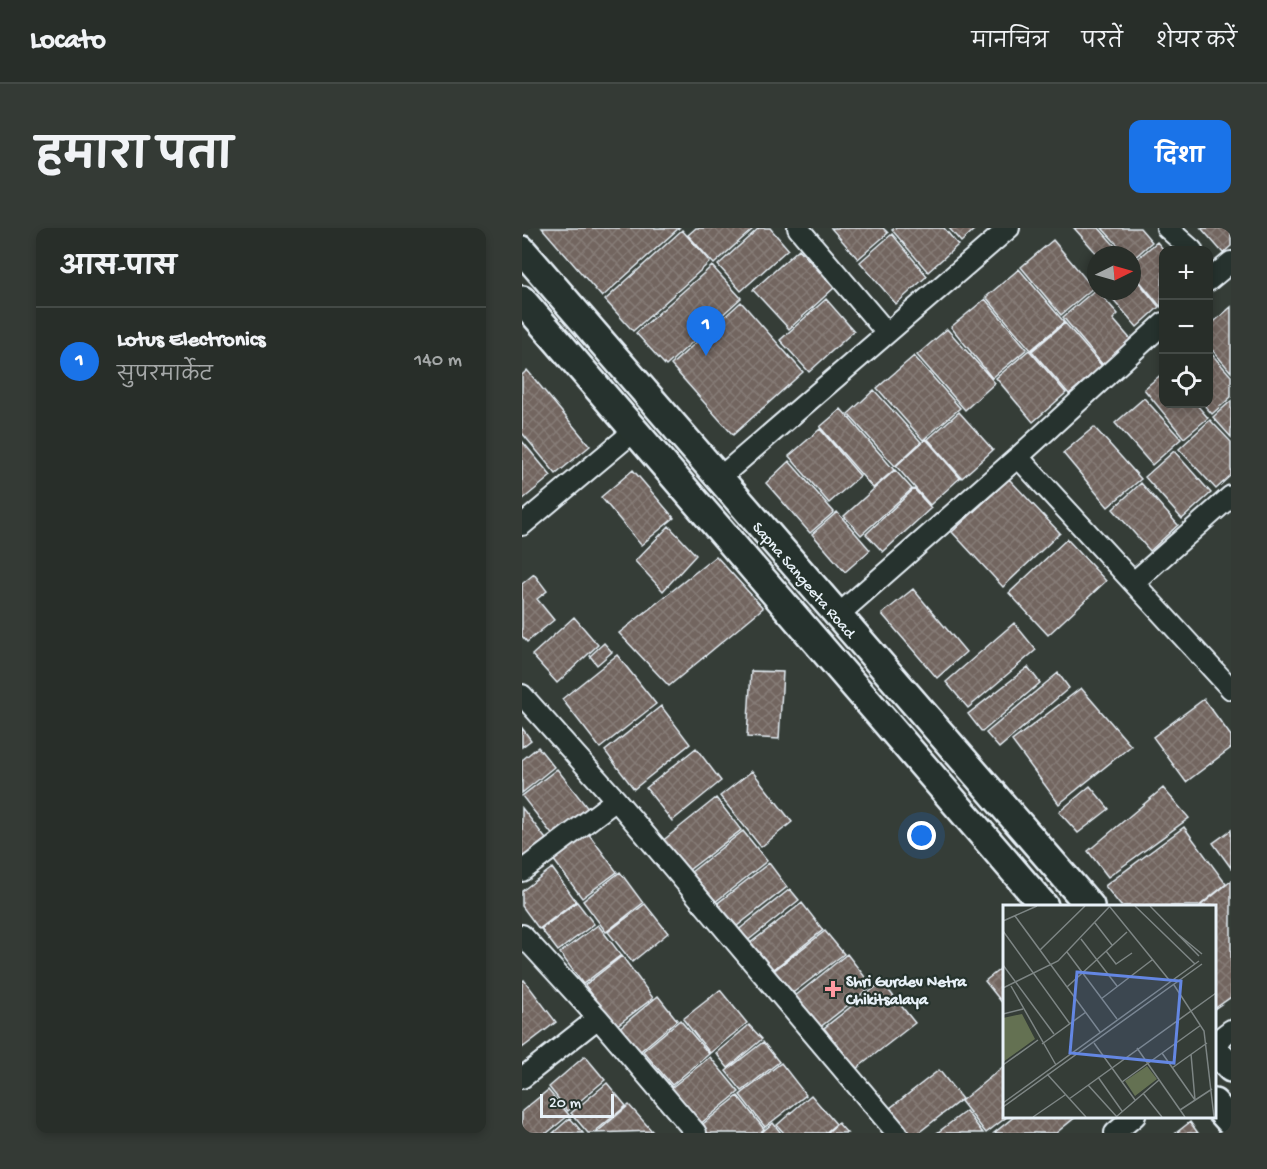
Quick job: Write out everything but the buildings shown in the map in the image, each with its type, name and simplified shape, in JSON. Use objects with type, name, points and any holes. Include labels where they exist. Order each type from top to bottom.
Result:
[{"type":"main road","name":"Sapna Sangeeta Road","points":[[522,250],[1089,905]]},
{"type":"main road","name":"Sapna Sangeeta Road","points":[[522,300],[633,432],[1043,905]]},
{"type":"main road","points":[[1216,1051],[1231,1068]]},
{"type":"main road","points":[[1216,1104],[1231,1122]]},
{"type":"street","points":[[798,228],[887,333]]},
{"type":"street","points":[[718,479],[1009,228]]},
{"type":"street","points":[[1167,228],[1187,246]]},
{"type":"street","points":[[838,615],[1018,457],[1159,328]]},
{"type":"street","points":[[522,525],[633,432]]},
{"type":"street","points":[[1018,457],[1231,689]]},
{"type":"street","points":[[1134,582],[1231,496]]},
{"type":"street","points":[[522,695],[616,800],[897,1133]]},
{"type":"street","points":[[522,871],[616,800]]},
{"type":"street","points":[[522,935],[598,1018],[696,1133]]},
{"type":"street","points":[[522,1078],[598,1018]]},
{"type":"street","points":[[1216,1042],[1231,1029]]},
{"type":"street","points":[[1115,1133],[1133,1118]]},
{"type":"place","name":"Lotus Electronics","points":[[706,356]]},
{"type":"place","name":"Shri Gurdev Netra Chikitsalaya","points":[[833,989]]}]
